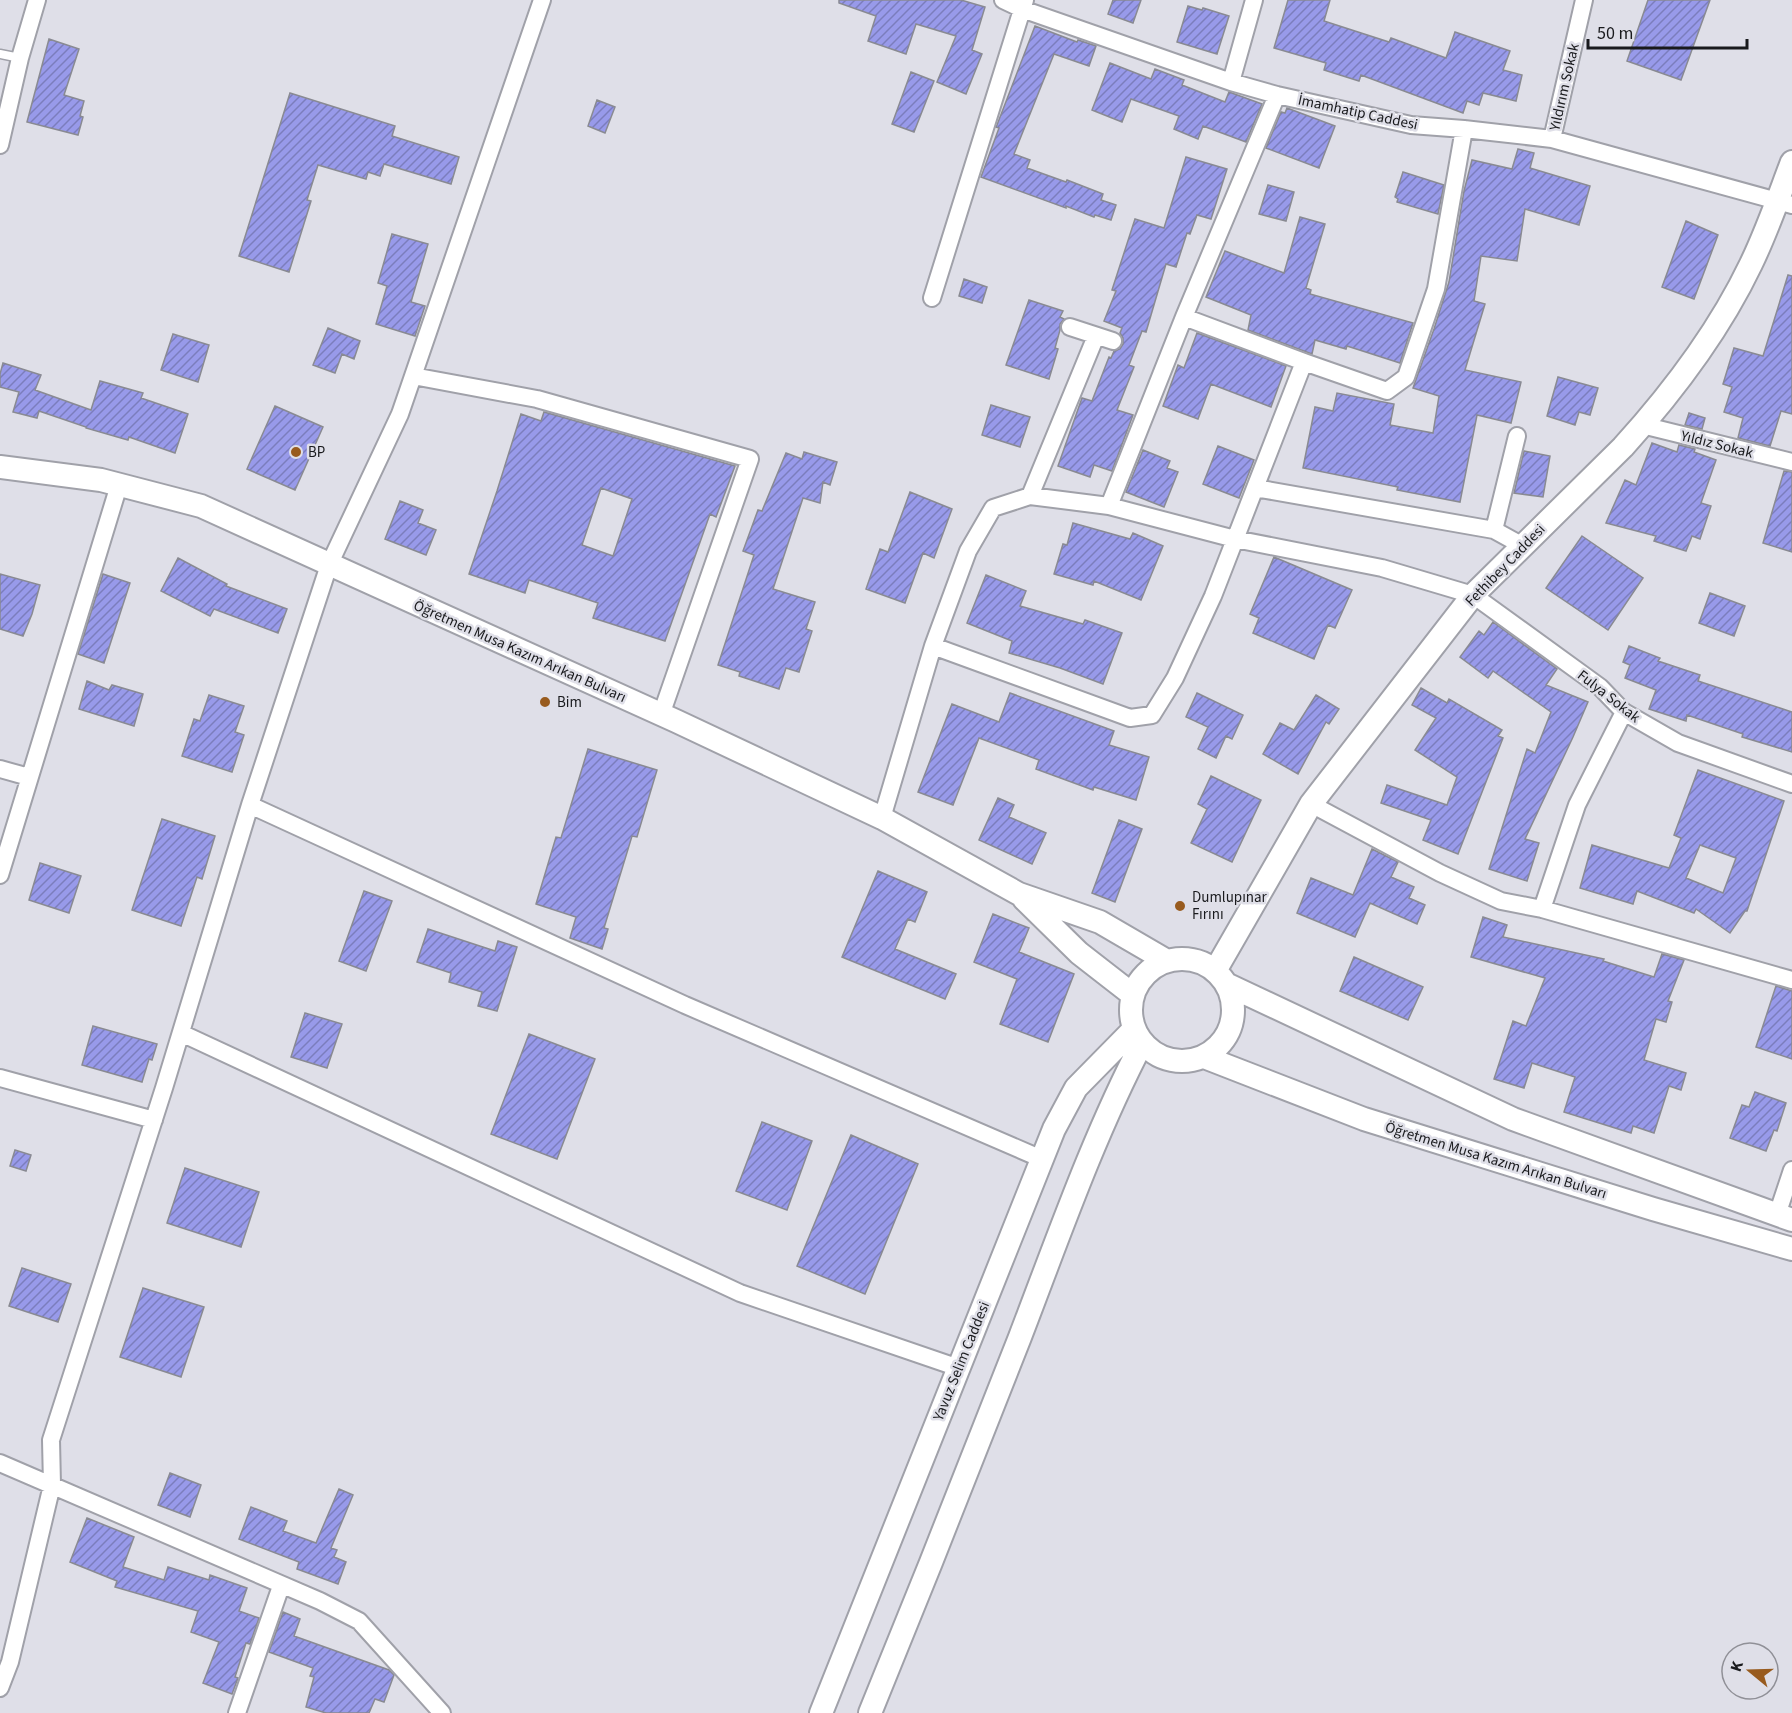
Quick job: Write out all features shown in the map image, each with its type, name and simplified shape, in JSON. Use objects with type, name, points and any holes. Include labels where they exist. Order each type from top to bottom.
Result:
[{"type":"street","points":[[0,145],[20,58],[37,0]]},
{"type":"street","points":[[0,1688],[10,1662],[52,1485],[51,1440],[154,1120],[250,805],[328,565],[400,414],[542,0]]},
{"type":"street","name":"İmamhatip Caddesi","points":[[1003,0],[1023,5],[1231,82],[1277,95],[1411,125],[1552,139],[1785,202]]},
{"type":"street","points":[[1231,82],[1254,0]]},
{"type":"street","name":"Yıldırım Sokak","points":[[1552,139],[1584,0]]},
{"type":"street","points":[[932,298],[1023,5]]},
{"type":"street","points":[[1109,506],[1184,317],[1277,95]]},
{"type":"street","points":[[1184,317],[1387,391],[1406,377],[1436,289],[1464,129]]},
{"type":"street","name":"Fethibey Caddesi","points":[[1220,978],[1311,804],[1473,595],[1642,425],[1708,339],[1785,202],[1792,162]]},
{"type":"street","points":[[1071,327],[1113,341]]},
{"type":"street","points":[[882,818],[933,646],[968,551],[993,508],[1030,496],[1096,336]]},
{"type":"street","points":[[933,646],[1130,718],[1152,715],[1175,678],[1213,596],[1304,362]]},
{"type":"street","points":[[413,376],[537,399],[750,459],[661,715]]},
{"type":"street","name":"Yıldız Sokak","points":[[1642,425],[1792,462]]},
{"type":"street","points":[[1494,530],[1517,436]]},
{"type":"street","name":"Öğretmen Musa Kazım Arıkan Bulvarı","points":[[0,467],[101,480],[201,506],[882,818],[1019,894],[1100,922],[1167,961]]},
{"type":"street","points":[[0,875],[118,485]]},
{"type":"street","points":[[1255,488],[1494,530],[1523,546]]},
{"type":"street","name":"Fulya Sokak","points":[[1030,496],[1109,506],[1235,539],[1382,568],[1473,595],[1599,687],[1624,712],[1678,743],[1792,784]]},
{"type":"street","points":[[1542,909],[1577,804],[1624,712]]},
{"type":"street","points":[[0,769],[29,777]]},
{"type":"street","points":[[1311,804],[1440,873],[1501,901],[1542,909],[1792,980]]},
{"type":"street","points":[[250,805],[685,1005],[1042,1159]]},
{"type":"street","name":"Öğretmen Musa Kazım Arıkan Bulvarı","points":[[1019,894],[1079,952],[1132,995]]},
{"type":"street","points":[[1220,978],[1232,1000],[1232,1017],[1227,1033],[1218,1047],[1204,1057],[1187,1061],[1171,1061],[1155,1054],[1138,1036],[1131,1012],[1132,995],[1140,980],[1152,968],[1167,961],[1184,959],[1200,962],[1220,978],[1513,1119],[1785,1218],[1792,1170]]},
{"type":"street","points":[[181,1033],[740,1293],[958,1368]]},
{"type":"street","points":[[870,1713],[1138,1036]]},
{"type":"street","name":"Yavuz Selim Caddesi","points":[[821,1713],[1054,1129],[1076,1088],[1138,1036]]},
{"type":"street","name":"Öğretmen Musa Kazım Arıkan Bulvarı","points":[[1204,1057],[1364,1119],[1653,1209],[1792,1249]]},
{"type":"street","points":[[0,1078],[154,1120]]},
{"type":"street","points":[[0,1463],[320,1601],[359,1621],[442,1713]]},
{"type":"street","points":[[237,1713],[281,1586]]},
{"type":"lane","points":[[0,54],[20,58]]},
{"type":"building","points":[[839,0],[961,0],[985,7],[972,50],[982,54],[966,94],[937,82],[956,36],[916,24],[906,54],[868,41],[876,16],[839,3]]},
{"type":"building","points":[[1113,0],[1141,0],[1133,23],[1108,14]]},
{"type":"building","points":[[1288,0],[1330,0],[1324,21],[1389,42],[1391,38],[1446,58],[1455,32],[1510,51],[1503,70],[1522,75],[1516,101],[1483,93],[1479,105],[1467,101],[1463,113],[1361,75],[1359,81],[1324,70],[1326,63],[1274,48]]},
{"type":"building","points":[[1648,0],[1710,0],[1681,80],[1627,61]]},
{"type":"building","points":[[1188,6],[1229,16],[1217,54],[1177,42]]},
{"type":"building","points":[[1035,26],[1077,42],[1078,40],[1096,46],[1089,66],[1054,54],[1014,154],[1030,160],[1027,168],[1103,194],[1101,200],[1116,205],[1111,220],[1095,215],[1094,217],[1066,206],[1066,208],[981,177],[999,128],[996,127]]},
{"type":"building","points":[[49,39],[79,49],[64,95],[84,101],[78,135],[27,122]]},
{"type":"building","points":[[1110,63],[1151,79],[1155,69],[1184,80],[1182,85],[1225,102],[1229,92],[1262,104],[1246,142],[1203,126],[1198,139],[1174,129],[1179,116],[1131,99],[1122,122],[1092,110]]},
{"type":"building","points":[[911,72],[934,81],[914,132],[892,124]]},
{"type":"building","points":[[290,93],[395,126],[392,136],[459,157],[451,184],[384,164],[380,176],[368,172],[366,179],[318,165],[307,200],[311,201],[289,272],[239,256]]},
{"type":"building","points":[[597,100],[615,107],[605,133],[588,126]]},
{"type":"building","points":[[1287,108],[1335,126],[1319,168],[1266,148],[1281,112],[1285,113]]},
{"type":"building","points":[[1518,149],[1534,153],[1530,168],[1590,186],[1579,225],[1525,209],[1517,261],[1481,256],[1474,301],[1485,304],[1465,370],[1521,382],[1511,423],[1477,415],[1460,502],[1303,468],[1315,407],[1333,411],[1337,393],[1394,404],[1390,425],[1433,433],[1439,396],[1413,388],[1449,282],[1464,191],[1472,160],[1512,169]]},
{"type":"building","points":[[1186,157],[1227,169],[1211,219],[1197,215],[1190,234],[1187,233],[1176,267],[1166,264],[1146,332],[1142,331],[1129,365],[1134,367],[1117,410],[1133,415],[1112,471],[1094,465],[1090,477],[1058,466],[1082,398],[1092,401],[1109,357],[1111,358],[1114,351],[1120,349],[1123,344],[1120,333],[1122,328],[1104,321],[1116,291],[1112,290],[1135,219],[1164,228]]},
{"type":"building","points":[[1403,172],[1444,185],[1438,214],[1397,202],[1398,199],[1395,197]]},
{"type":"building","points":[[1268,185],[1294,192],[1286,221],[1259,214]]},
{"type":"building","points":[[1300,217],[1325,224],[1306,288],[1311,290],[1310,294],[1413,323],[1400,363],[1347,346],[1346,349],[1315,340],[1312,354],[1248,330],[1251,315],[1206,297],[1225,251],[1284,273]]},
{"type":"building","points":[[1686,221],[1718,235],[1694,299],[1662,287]]},
{"type":"building","points":[[392,234],[428,244],[411,302],[425,306],[415,336],[376,324],[387,286],[378,283]]},
{"type":"building","points":[[1788,275],[1792,276],[1792,414],[1781,411],[1770,446],[1738,438],[1743,418],[1724,412],[1732,387],[1723,384],[1734,348],[1763,356]]},
{"type":"building","points":[[964,279],[987,287],[982,303],[959,296]]},
{"type":"building","points":[[1029,300],[1063,311],[1060,317],[1064,319],[1060,324],[1055,348],[1058,349],[1049,379],[1006,365]]},
{"type":"building","points":[[328,328],[360,341],[354,359],[342,354],[335,373],[313,365]]},
{"type":"building","points":[[1197,333],[1286,366],[1271,407],[1211,384],[1198,419],[1163,406],[1178,365],[1184,368]]},
{"type":"building","points":[[173,334],[209,345],[198,382],[161,370]]},
{"type":"building","points":[[3,363],[41,375],[35,390],[91,410],[100,381],[143,393],[141,398],[188,414],[175,453],[129,437],[128,440],[86,428],[39,411],[37,418],[13,412],[19,392],[0,387]]},
{"type":"building","points":[[1558,377],[1598,388],[1590,415],[1579,412],[1575,425],[1547,416]]},
{"type":"building","points":[[991,405],[1030,417],[1020,447],[982,435]]},
{"type":"building","points":[[275,406],[323,427],[295,490],[247,469]]},
{"type":"building","points":[[544,412],[735,466],[716,517],[710,514],[665,641],[593,618],[598,603],[529,580],[525,593],[469,574],[521,414],[541,421]],"holes":[[[601,488],[632,499],[613,556],[582,545]]]},
{"type":"building","points":[[1689,413],[1705,418],[1702,429],[1685,425]]},
{"type":"building","points":[[1652,443],[1677,452],[1679,445],[1695,449],[1694,452],[1716,460],[1701,503],[1711,506],[1700,539],[1692,536],[1686,551],[1654,541],[1656,536],[1606,523],[1625,480],[1636,485]]},
{"type":"building","points":[[1218,446],[1254,460],[1239,498],[1203,484]]},
{"type":"building","points":[[1143,450],[1170,461],[1167,468],[1178,472],[1164,507],[1126,492]]},
{"type":"building","points":[[1524,451],[1550,456],[1543,497],[1514,493]]},
{"type":"building","points":[[804,452],[837,462],[830,485],[823,482],[820,503],[803,498],[773,589],[815,602],[806,629],[812,631],[799,672],[786,668],[779,689],[739,676],[740,672],[718,665],[754,555],[743,551],[758,510],[762,511],[786,453],[802,459]]},
{"type":"building","points":[[1784,471],[1792,472],[1792,552],[1763,543]]},
{"type":"building","points":[[910,492],[952,509],[934,558],[923,553],[905,603],[866,589],[880,549],[888,552]]},
{"type":"building","points":[[400,501],[423,510],[418,523],[436,530],[426,555],[385,539]]},
{"type":"building","points":[[1073,523],[1130,539],[1133,533],[1163,546],[1141,600],[1094,581],[1093,585],[1054,574],[1063,544],[1067,545]]},
{"type":"building","points":[[1582,536],[1643,578],[1608,630],[1546,588]]},
{"type":"building","points":[[1274,557],[1352,590],[1335,628],[1328,625],[1314,659],[1253,633],[1259,618],[1250,614]]},
{"type":"building","points":[[178,558],[227,584],[226,586],[287,609],[278,633],[214,609],[210,616],[161,591]]},
{"type":"building","points":[[0,574],[40,585],[23,636],[0,629]]},
{"type":"building","points":[[103,574],[130,583],[104,663],[78,654]]},
{"type":"building","points":[[986,575],[1026,591],[1020,606],[1083,624],[1085,620],[1122,633],[1103,684],[1009,653],[1012,641],[967,623]]},
{"type":"building","points":[[1710,593],[1745,606],[1734,636],[1699,623]]},
{"type":"building","points":[[1493,622],[1557,669],[1546,685],[1588,702],[1525,839],[1539,843],[1527,881],[1489,869],[1527,749],[1535,753],[1551,712],[1493,671],[1488,678],[1460,657],[1479,631],[1484,635]]},
{"type":"building","points":[[1629,646],[1660,658],[1658,661],[1700,675],[1698,681],[1792,712],[1792,752],[1742,737],[1743,734],[1687,715],[1686,721],[1649,709],[1656,690],[1625,678],[1630,665],[1623,662]]},
{"type":"building","points":[[87,681],[109,690],[112,685],[143,694],[134,726],[79,709]]},
{"type":"building","points":[[1421,688],[1447,703],[1449,699],[1502,730],[1498,736],[1503,738],[1458,854],[1423,840],[1431,820],[1381,803],[1387,785],[1447,805],[1457,777],[1415,750],[1436,718],[1412,705]]},
{"type":"building","points":[[1010,693],[1114,731],[1109,745],[1149,757],[1136,800],[1094,787],[1093,790],[1036,769],[1039,760],[979,738],[953,805],[918,792],[952,704],[999,722]]},
{"type":"building","points":[[1197,693],[1243,715],[1232,739],[1226,736],[1216,758],[1198,749],[1208,727],[1186,717]]},
{"type":"building","points":[[209,695],[244,706],[235,732],[244,735],[232,772],[182,756],[194,719],[200,721]]},
{"type":"building","points":[[1316,695],[1339,709],[1329,724],[1326,722],[1298,774],[1263,754],[1280,723],[1294,730]]},
{"type":"building","points":[[588,749],[657,770],[637,837],[632,836],[604,928],[608,929],[602,949],[570,938],[576,917],[536,904],[556,837],[561,838]]},
{"type":"building","points":[[1698,770],[1784,801],[1747,911],[1730,933],[1696,909],[1694,913],[1637,891],[1633,904],[1580,888],[1592,845],[1669,868],[1681,838],[1674,835]],"holes":[[[1700,845],[1736,858],[1723,893],[1686,878]]]},
{"type":"building","points":[[1211,776],[1261,800],[1232,862],[1191,843],[1207,809],[1198,804]]},
{"type":"building","points":[[998,798],[1014,805],[1009,817],[1046,833],[1032,864],[979,840]]},
{"type":"building","points":[[162,819],[215,836],[202,879],[197,877],[181,926],[132,910]]},
{"type":"building","points":[[1119,820],[1142,829],[1115,902],[1092,893]]},
{"type":"building","points":[[1372,849],[1398,862],[1391,877],[1414,887],[1409,898],[1425,905],[1417,924],[1370,903],[1355,937],[1297,913],[1311,878],[1353,895]]},
{"type":"building","points":[[40,863],[81,876],[69,913],[29,900]]},
{"type":"building","points":[[878,871],[927,892],[915,922],[908,919],[895,949],[956,974],[945,999],[842,957]]},
{"type":"building","points":[[364,891],[392,901],[366,971],[339,961]]},
{"type":"building","points":[[993,914],[1029,928],[1019,952],[1074,974],[1048,1042],[1000,1024],[1017,979],[974,962]]},
{"type":"building","points":[[1483,917],[1507,925],[1503,937],[1604,959],[1603,961],[1654,977],[1662,954],[1684,960],[1668,1001],[1672,1002],[1666,1022],[1656,1019],[1644,1060],[1686,1073],[1681,1090],[1669,1086],[1654,1133],[1633,1126],[1631,1133],[1564,1112],[1575,1077],[1532,1063],[1524,1088],[1494,1079],[1513,1021],[1526,1026],[1545,978],[1471,957]]},
{"type":"building","points":[[428,929],[495,951],[498,941],[517,947],[497,1011],[478,1006],[482,992],[449,982],[451,973],[417,962]]},
{"type":"building","points":[[1354,957],[1423,987],[1408,1020],[1340,991]]},
{"type":"building","points":[[1776,986],[1792,991],[1792,1059],[1756,1047]]},
{"type":"building","points":[[305,1013],[342,1024],[327,1068],[291,1057]]},
{"type":"building","points":[[93,1026],[157,1044],[152,1060],[149,1059],[142,1082],[82,1065]]},
{"type":"building","points":[[529,1034],[595,1059],[557,1159],[491,1134]]},
{"type":"building","points":[[1755,1092],[1786,1103],[1777,1131],[1774,1130],[1766,1151],[1730,1138],[1742,1105],[1749,1107]]},
{"type":"building","points":[[762,1122],[812,1141],[787,1210],[736,1191]]},
{"type":"building","points":[[851,1135],[918,1164],[865,1294],[797,1266]]},
{"type":"building","points":[[15,1150],[31,1155],[26,1171],[10,1166]]},
{"type":"building","points":[[185,1168],[259,1192],[241,1247],[167,1223]]},
{"type":"building","points":[[22,1268],[71,1284],[58,1322],[9,1306]]},
{"type":"building","points":[[143,1288],[204,1307],[181,1377],[120,1357]]},
{"type":"building","points":[[170,1473],[201,1485],[190,1517],[158,1505]]},
{"type":"building","points":[[339,1489],[353,1495],[331,1548],[337,1550],[334,1557],[346,1562],[338,1584],[297,1569],[299,1562],[239,1539],[251,1507],[287,1521],[283,1531],[316,1543]]},
{"type":"building","points":[[87,1518],[134,1537],[123,1567],[164,1580],[168,1567],[209,1580],[210,1575],[247,1588],[239,1611],[259,1618],[250,1644],[246,1643],[232,1694],[203,1683],[219,1642],[191,1632],[198,1611],[115,1587],[117,1581],[70,1562]]},
{"type":"building","points":[[283,1612],[300,1619],[294,1636],[389,1670],[394,1675],[384,1702],[375,1699],[369,1713],[326,1713],[306,1707],[314,1677],[310,1676],[313,1668],[269,1652]]},
{"type":"place","name":"BP","points":[[296,452]]},
{"type":"place","name":"Bim","points":[[545,702]]},
{"type":"place","name":"Dumlupınar Fırını","points":[[1180,906]]}]
